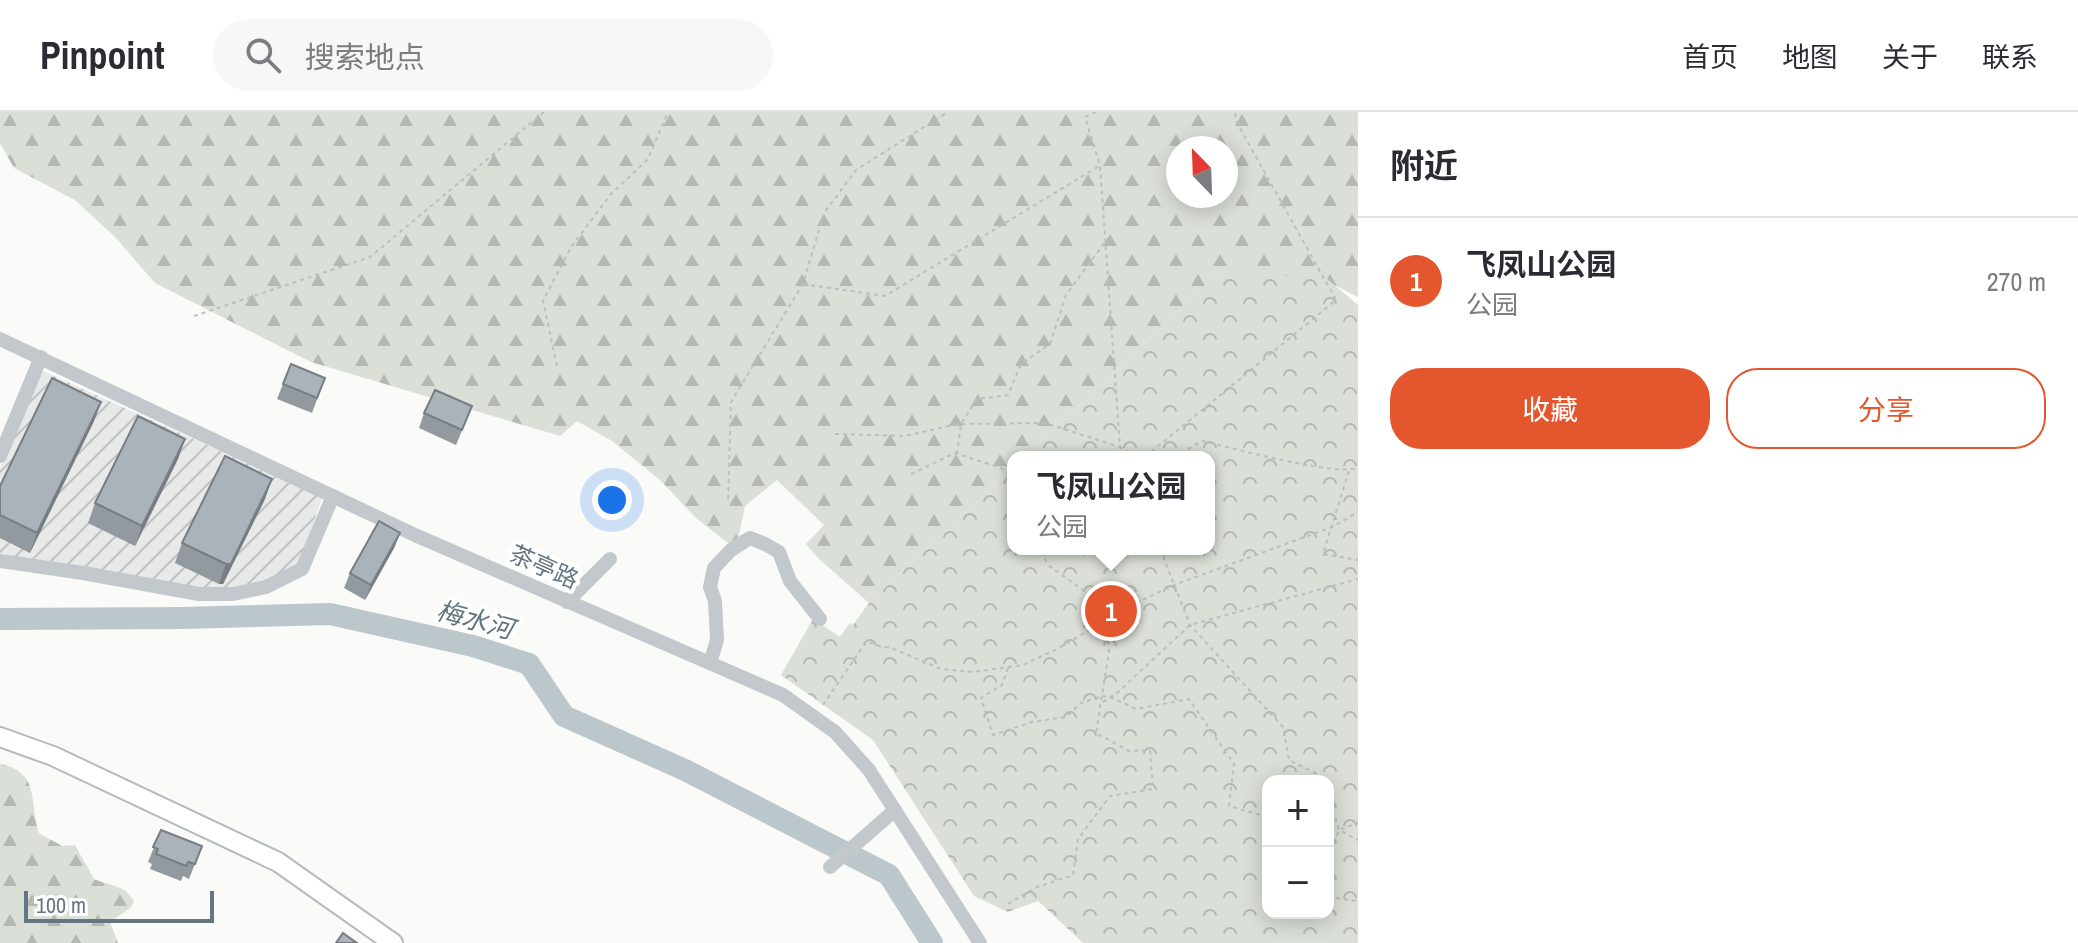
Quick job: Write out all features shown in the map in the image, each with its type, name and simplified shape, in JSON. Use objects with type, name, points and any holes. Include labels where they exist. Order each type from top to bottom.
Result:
[{"type":"main road","points":[[0,737],[53,756],[278,862],[393,943]]},
{"type":"street","name":"茶亭路","points":[[0,339],[415,535],[783,695],[835,732],[869,770],[980,943]]},
{"type":"street","points":[[0,456],[41,357]]},
{"type":"street","points":[[0,561],[199,594],[233,594],[266,587],[302,569],[333,496]]},
{"type":"street","points":[[710,663],[717,640],[715,601],[710,587],[714,568],[731,550],[750,538],[779,552],[790,581],[820,619]]},
{"type":"street","points":[[567,602],[610,559]]},
{"type":"street","points":[[830,867],[895,810]]},
{"type":"path","points":[[194,316],[370,257],[544,112]]},
{"type":"path","points":[[557,366],[543,301],[571,247],[611,194],[648,159],[668,112]]},
{"type":"path","points":[[728,499],[731,402],[803,284],[824,213],[856,170],[948,112]]},
{"type":"path","points":[[1096,112],[1085,117],[1100,165],[1122,451]]},
{"type":"path","points":[[1152,451],[1336,300],[1236,121],[1235,112]]},
{"type":"path","points":[[803,284],[885,296],[1100,165]]},
{"type":"path","points":[[957,454],[961,424],[977,399],[1008,395],[1021,364],[1050,344],[1066,295],[1105,242]]},
{"type":"path","points":[[835,434],[905,436],[961,424],[1045,423],[1126,451]]},
{"type":"path","points":[[1184,451],[1202,441],[1302,463],[1349,471],[1358,468]]},
{"type":"path","points":[[911,474],[955,453],[1007,472]]},
{"type":"path","points":[[1349,471],[1323,554],[1358,560]]},
{"type":"path","points":[[823,705],[866,642],[881,648],[889,647],[941,669],[973,672],[1023,665],[1174,585],[1332,527],[1358,512]]},
{"type":"path","points":[[1008,904],[1037,887],[1073,875],[1078,839],[1110,796],[1153,789],[1150,750],[1129,751],[1096,733],[1109,651],[1104,605],[1048,565],[1043,555]]},
{"type":"path","points":[[1162,555],[1190,625],[1283,727],[1289,760],[1319,775]]},
{"type":"path","points":[[1101,703],[1190,625],[1358,579]]},
{"type":"path","points":[[1008,668],[1002,685],[981,698],[993,735],[1032,722],[1066,717],[1081,703],[1102,696],[1136,709],[1189,699],[1234,764],[1229,806],[1262,815]]},
{"type":"path","points":[[1334,818],[1339,830],[1358,840]]},
{"type":"path","points":[[1332,847],[1339,830],[1358,823]]},
{"type":"path","points":[[1334,898],[1358,901]]},
{"type":"shaded area","points":[[41,370],[322,497],[299,568],[237,591],[169,585],[0,557],[0,468]]},
{"type":"green space","points":[[0,112],[1358,112],[1358,297],[1334,285],[1220,272],[1030,451],[1007,451],[1007,473],[869,603],[806,544],[824,525],[777,480],[745,506],[736,549],[697,519],[660,480],[612,441],[577,421],[560,436],[311,362],[155,283],[115,237],[75,200],[14,168],[0,143]]},
{"type":"green space","points":[[1220,272],[1326,278],[1358,305],[1358,943],[1083,943],[1038,901],[1008,912],[974,896],[873,740],[781,675],[813,619],[840,637],[850,623],[853,625],[869,603],[1007,473],[1007,555],[1215,555],[1215,451],[1030,451]]},
{"type":"green space","points":[[0,764],[13,768],[28,781],[39,833],[62,846],[75,845],[94,879],[122,889],[131,896],[134,902],[130,908],[110,922],[118,943],[0,943]]},
{"type":"building","points":[[291,364],[325,378],[317,398],[283,384]]},
{"type":"building","points":[[52,378],[101,402],[37,533],[0,515],[0,486]]},
{"type":"building","points":[[435,390],[472,406],[462,430],[424,413]]},
{"type":"building","points":[[138,416],[185,439],[142,526],[95,503]]},
{"type":"building","points":[[225,456],[272,479],[231,564],[182,543]]},
{"type":"building","points":[[379,521],[400,533],[371,585],[350,573]]},
{"type":"building","points":[[161,830],[202,846],[195,864],[188,862],[186,866],[156,854],[158,849],[153,847]]},
{"type":"building","points":[[343,933],[357,943],[336,943]]},
{"type":"waterway","name":"梅水河","points":[[0,619],[330,614],[473,646],[529,664],[564,716],[685,770],[889,875],[932,943]]},
{"type":"place","name":"飞凤山公园","points":[[1111,611]]}]
